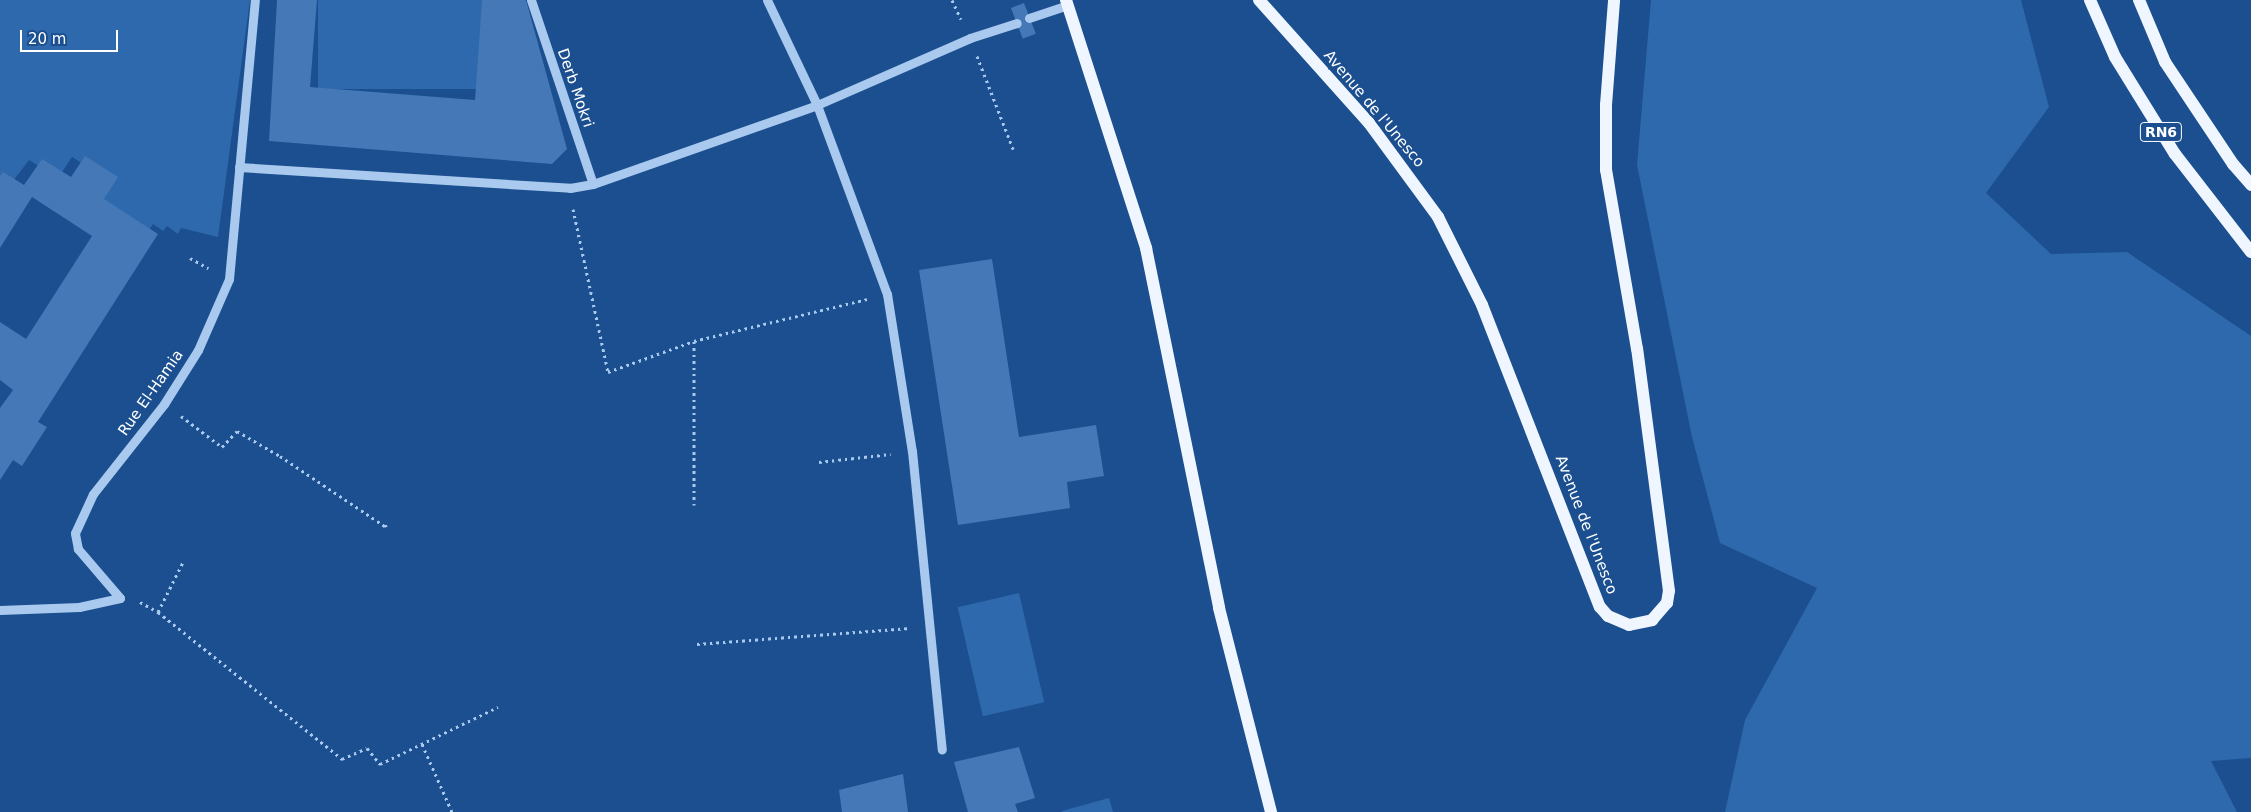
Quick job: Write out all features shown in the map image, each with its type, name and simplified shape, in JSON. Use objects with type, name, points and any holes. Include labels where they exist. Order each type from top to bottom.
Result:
[{"type":"main road","name":"Avenue de l'Unesco","points":[[1259,0],[1369,123],[1438,217],[1482,305],[1600,607],[1608,616],[1629,626],[1652,620],[1667,602],[1670,592],[1637,349],[1606,170],[1606,105],[1614,0]]},
{"type":"main road","name":"RN6","points":[[2090,0],[2115,56],[2175,154],[2235,235],[2251,252]]},
{"type":"main road","name":"RN6","points":[[2139,0],[2165,62],[2233,164],[2251,185]]},
{"type":"main road","points":[[1067,3],[1146,248],[1219,608],[1271,812]]},
{"type":"street","name":"Rue El-Hamia","points":[[120,598],[78,549],[75,533],[93,494],[164,404],[198,350],[229,280],[255,0]]},
{"type":"street","name":"Derb Mokri","points":[[531,0],[593,184]]},
{"type":"street","points":[[767,0],[817,105],[887,294],[912,451],[942,749]]},
{"type":"street","points":[[1029,18],[1067,3]]},
{"type":"street","points":[[239,167],[570,188],[593,184],[817,105],[970,38],[1016,23]]},
{"type":"street","points":[[0,610],[79,608],[120,598]]},
{"type":"path","points":[[952,0],[970,38],[1013,149]]},
{"type":"path","points":[[570,188],[574,217],[608,372],[694,341],[887,294]]},
{"type":"path","points":[[694,341],[694,504]]},
{"type":"path","points":[[164,404],[222,447],[237,431],[280,456],[386,527],[384,522]]},
{"type":"path","points":[[819,462],[912,451]]},
{"type":"path","points":[[158,612],[182,562]]},
{"type":"path","points":[[120,598],[144,602],[158,612],[342,759],[367,748],[380,764],[498,707]]},
{"type":"path","points":[[697,644],[930,627]]},
{"type":"path","points":[[422,744],[452,812]]},
{"type":"shaded area","points":[[0,0],[250,0],[218,237],[181,228],[178,234],[167,226],[163,231],[153,224],[146,235],[91,201],[106,178],[72,157],[58,178],[29,160],[10,185],[0,178]]},
{"type":"shaded area","points":[[318,0],[482,0],[482,89],[318,89]]},
{"type":"shaded area","points":[[1651,0],[2021,0],[2049,107],[1986,193],[2051,254],[2127,252],[2251,336],[2251,758],[2211,761],[2237,812],[1725,812],[1745,720],[1817,588],[1720,543],[1692,437],[1637,165]]},
{"type":"shaded area","points":[[1019,593],[1044,702],[983,716],[958,607]]},
{"type":"shaded area","points":[[1109,798],[1113,812],[1062,812],[1062,811]]},
{"type":"building","points":[[277,0],[317,0],[310,87],[475,100],[482,0],[526,0],[567,149],[552,164],[269,141]]},
{"type":"building","points":[[1024,3],[1036,34],[1023,39],[1011,8]]},
{"type":"building","points":[[85,156],[118,177],[104,199],[158,234],[38,422],[47,427],[22,466],[13,460],[0,480],[0,408],[13,390],[0,380],[0,322],[26,339],[92,236],[32,197],[0,248],[0,176],[3,172],[24,185],[42,159],[71,177]]},
{"type":"building","points":[[992,259],[1019,437],[1096,425],[1104,476],[1067,482],[1070,508],[958,525],[919,270]]},
{"type":"building","points":[[1019,747],[1035,798],[1015,804],[1018,812],[968,812],[954,762]]},
{"type":"building","points":[[903,774],[908,812],[842,812],[839,790]]}]
